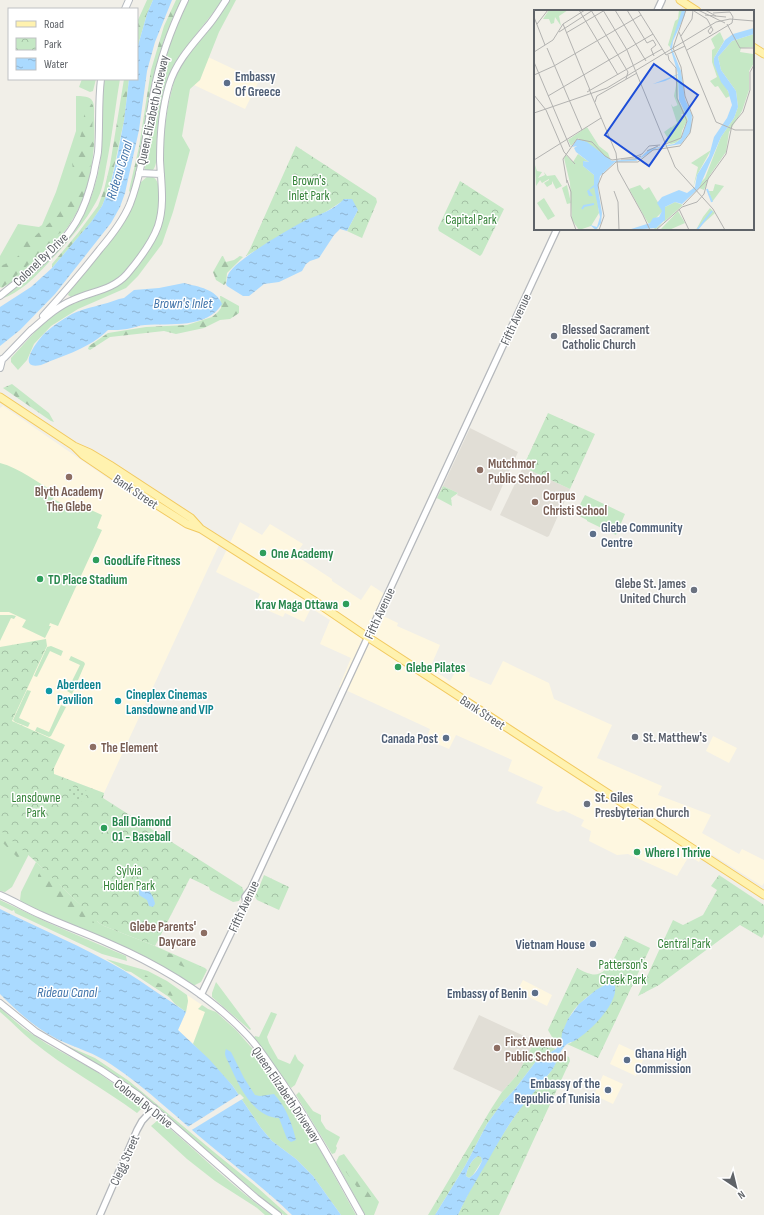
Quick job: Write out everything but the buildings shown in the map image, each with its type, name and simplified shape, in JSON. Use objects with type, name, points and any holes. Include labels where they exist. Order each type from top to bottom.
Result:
[{"type":"main road","name":"Queen Elizabeth Driveway","points":[[0,368],[1,360],[29,332],[118,228],[130,203],[139,173],[161,60],[185,0]]},
{"type":"main road","name":"Queen Elizabeth Driveway","points":[[29,332],[62,306],[77,298],[106,289],[118,282],[127,274],[150,243],[158,225],[162,202],[161,130],[167,93],[172,75],[185,53],[208,26],[226,0]]},
{"type":"main road","points":[[680,0],[695,10]]},
{"type":"main road","points":[[754,48],[764,54]]},
{"type":"main road","name":"Colonel By Drive","points":[[0,296],[47,256],[67,235],[83,209],[91,185],[98,154],[101,80]]},
{"type":"main road","points":[[139,173],[161,174]]},
{"type":"main road","name":"Bank Street","points":[[0,397],[74,446],[83,455],[142,491],[191,518],[201,529],[764,895]]},
{"type":"main road","name":"Queen Elizabeth Driveway","points":[[0,895],[40,915],[107,943],[154,965],[201,995],[226,1015],[248,1036],[266,1058],[307,1121],[361,1215]]},
{"type":"main road","name":"Colonel By Drive","points":[[0,1003],[36,1032],[101,1070],[138,1095],[200,1151],[278,1215]]},
{"type":"street","points":[[657,10],[662,0]]},
{"type":"street","name":"Fifth Avenue","points":[[201,995],[246,902],[245,897],[251,890],[557,230]]},
{"type":"street","name":"Clegg Street","points":[[100,1215],[137,1130],[142,1121],[154,1108]]},
{"type":"shaded area","name":"Embassy Of Greece","points":[[208,57],[259,81],[245,109],[194,85],[200,80]]},
{"type":"shaded area","name":"Lansdowne Park","points":[[3,406],[132,495],[219,545],[104,793],[54,774],[0,749],[0,408]]},
{"type":"shaded area","name":"Mutchmor Public School","points":[[470,428],[518,452],[491,511],[457,495],[458,493],[443,486]]},
{"type":"shaded area","name":"Corpus Christi School","points":[[523,467],[570,489],[549,536],[547,537],[500,515]]},
{"type":"shaded area","points":[[240,522],[262,535],[270,524],[303,544],[295,555],[361,600],[371,585],[391,598],[383,616],[398,623],[397,626],[440,645],[430,668],[450,681],[458,667],[470,673],[469,676],[491,685],[503,661],[549,683],[554,699],[612,725],[597,758],[662,786],[658,795],[711,815],[702,833],[739,854],[742,849],[764,860],[764,883],[762,886],[705,850],[699,862],[689,856],[677,876],[628,854],[617,855],[589,841],[591,831],[581,826],[584,820],[563,810],[558,812],[536,803],[543,787],[508,771],[512,760],[456,735],[449,749],[426,739],[430,729],[339,687],[351,658],[320,644],[330,620],[311,608],[304,622],[285,613],[283,617],[255,605],[260,594],[216,572]]},
{"type":"shaded area","points":[[713,736],[737,748],[729,763],[706,751]]},
{"type":"shaded area","name":"Embassy of Benin","points":[[523,980],[552,995],[547,1006],[517,991]]},
{"type":"shaded area","points":[[187,995],[202,1005],[200,1006],[205,1012],[193,1044],[178,1030],[186,1012],[188,1001]]},
{"type":"shaded area","name":"First Avenue Public School","points":[[479,1015],[535,1041],[517,1075],[502,1092],[453,1069]]},
{"type":"shaded area","name":"Ghana High Commission","points":[[619,1044],[645,1056],[636,1076],[610,1064]]},
{"type":"shaded area","name":"Embassy of the Republic of Tunisia","points":[[603,1075],[623,1084],[613,1104],[594,1095]]},
{"type":"green space","points":[[147,0],[153,0],[147,14],[138,46],[138,20]]},
{"type":"green space","points":[[176,0],[182,0],[164,40],[152,83],[137,174],[130,192],[139,147],[151,70],[164,26]]},
{"type":"green space","points":[[189,0],[222,0],[186,47],[171,71],[160,111],[157,133],[156,163],[153,170],[149,171],[145,170],[144,166],[155,99],[170,44]]},
{"type":"green space","points":[[229,0],[236,0],[219,32],[200,80],[190,89],[182,136],[190,150],[173,212],[162,244],[138,276],[126,288],[78,309],[51,326],[34,344],[27,360],[18,370],[11,362],[11,358],[43,323],[63,308],[78,300],[97,295],[118,285],[160,228],[163,139],[168,106],[174,81],[182,63]]},
{"type":"green space","points":[[82,80],[96,80],[93,91],[90,92],[79,87]]},
{"type":"green space","points":[[103,80],[120,80],[110,145],[98,198],[80,226],[44,268],[21,289],[1,299],[65,243],[83,216],[95,186],[100,165]]},
{"type":"green space","points":[[124,80],[129,80],[124,121],[110,186],[102,206],[92,221],[52,268],[52,264],[98,206],[104,190],[110,165]]},
{"type":"green space","points":[[76,96],[84,96],[91,99],[94,107],[93,157],[88,185],[83,198],[67,229],[56,241],[15,280],[0,287],[0,256],[18,224],[39,227],[42,225],[56,192],[76,131]]},
{"type":"green space","points":[[87,101],[93,105],[92,141],[94,144],[86,193],[66,229],[51,239],[50,243],[27,266],[2,288],[0,287],[0,266],[19,256],[22,251],[22,244],[34,237],[58,215],[60,212],[59,202],[68,200],[76,194],[72,162],[83,128],[85,103]]},
{"type":"green space","name":"Brown's Inlet Park","points":[[296,146],[376,198],[377,202],[362,238],[347,231],[358,210],[341,202],[246,256],[250,249]]},
{"type":"green space","points":[[148,176],[154,177],[158,182],[160,200],[155,227],[147,243],[133,264],[119,278],[102,288],[71,297],[68,295],[69,292],[123,224],[131,209],[136,191],[141,182]]},
{"type":"green space","name":"Capital Park","points":[[460,181],[504,209],[480,256],[439,231],[438,228]]},
{"type":"green space","points":[[222,256],[226,262],[234,260],[240,256],[243,257],[227,273],[226,283],[224,285],[216,280],[213,272]]},
{"type":"green space","points":[[220,296],[239,306],[239,313],[230,319],[220,320],[204,328],[176,334],[164,331],[110,337],[90,350],[88,349],[89,346],[108,333],[146,327],[187,325],[212,317],[221,308]]},
{"type":"green space","points":[[12,384],[49,413],[54,422],[3,388]]},
{"type":"green space","points":[[548,413],[595,434],[570,489],[523,467]]},
{"type":"green space","name":"TD Place Stadium","points":[[0,463],[15,468],[56,492],[53,499],[77,510],[80,505],[102,515],[97,528],[102,530],[58,626],[50,623],[49,626],[51,626],[45,638],[22,627],[26,620],[9,612],[0,612]]},
{"type":"green space","points":[[443,486],[458,493],[451,498],[452,506],[437,498]]},
{"type":"green space","points":[[585,495],[625,514],[616,535],[575,514]]},
{"type":"green space","points":[[0,615],[16,616],[14,619],[11,618],[0,641]]},
{"type":"green space","name":"Sylvia Holden Park","points":[[46,639],[47,646],[12,721],[65,745],[54,768],[54,774],[104,793],[103,798],[242,887],[244,892],[239,901],[233,902],[210,890],[209,887],[190,878],[155,946],[99,923],[36,862],[0,830],[0,647]]},
{"type":"green space","points":[[51,646],[63,651],[61,656],[50,651],[37,677],[34,676],[47,647]]},
{"type":"green space","points":[[71,656],[84,662],[85,664],[72,694],[67,691],[80,665],[69,660]]},
{"type":"green space","points":[[27,690],[31,691],[19,718],[30,723],[28,727],[13,720]]},
{"type":"green space","points":[[61,705],[66,707],[51,736],[49,737],[35,731],[37,727],[49,732]]},
{"type":"green space","points":[[72,786],[87,791],[87,794],[79,804],[76,803],[68,789]]},
{"type":"green space","points":[[0,819],[28,852],[28,856],[12,887],[5,892],[0,891]]},
{"type":"green space","points":[[0,831],[21,849],[23,854],[22,856],[17,857],[0,840]]},
{"type":"green space","points":[[36,862],[99,923],[205,968],[207,970],[201,982],[193,986],[23,903],[20,900],[21,892]]},
{"type":"green space","points":[[43,870],[50,871],[65,892],[97,919],[97,922],[94,923],[85,920],[41,887],[38,882],[38,875]]},
{"type":"green space","points":[[264,875],[289,887],[279,910],[257,900],[255,897]]},
{"type":"green space","name":"Central Park","points":[[719,875],[764,905],[764,934],[762,938],[740,925],[659,985],[638,996],[673,920],[683,925],[703,915],[717,890],[711,886]]},
{"type":"green space","points":[[0,900],[51,924],[126,956],[127,961],[102,954],[15,913],[14,910],[12,911],[0,905]]},
{"type":"green space","name":"Patterson's Creek Park","points":[[625,936],[650,948],[598,1058],[567,1044],[571,1043],[610,982],[598,989],[575,1008],[568,1020],[561,1042],[552,1037],[548,1030],[577,968],[591,974],[603,972],[616,955]]},
{"type":"green space","points":[[164,951],[201,967],[204,971],[179,965],[166,956]]},
{"type":"green space","points":[[106,959],[148,971],[167,981],[187,995],[188,1001],[186,1012],[175,1004],[169,997],[131,972],[126,971]]},
{"type":"green space","points":[[133,968],[157,983],[173,986],[176,993],[172,996],[167,995],[132,971]]},
{"type":"green space","points":[[216,982],[251,1029],[250,1030],[212,997]]},
{"type":"green space","points":[[202,1005],[216,1012],[236,1030],[265,1063],[313,1137],[356,1215],[341,1215],[313,1176],[296,1159],[272,1141],[261,1128],[232,1085],[193,1044],[205,1012],[198,1009]]},
{"type":"green space","points":[[0,1008],[23,1028],[47,1044],[94,1070],[143,1104],[143,1107],[137,1113],[45,1051],[0,1012]]},
{"type":"green space","points":[[271,1012],[277,1014],[267,1037],[278,1059],[290,1064],[295,1054],[298,1060],[304,1065],[295,1085],[291,1088],[254,1038],[255,1036],[259,1037]]},
{"type":"green space","points":[[535,1041],[556,1049],[537,1060],[515,1089],[502,1103],[487,1124],[465,1166],[435,1215],[428,1215],[491,1109],[502,1092],[517,1075]]},
{"type":"green space","points":[[63,1044],[95,1058],[129,1081],[258,1188],[288,1215],[284,1215],[270,1205],[148,1100]]},
{"type":"green space","points":[[560,1053],[569,1057],[570,1061],[499,1215],[458,1215],[471,1188],[494,1148],[519,1110],[553,1069]]},
{"type":"green space","points":[[299,1092],[313,1111],[321,1115],[321,1121],[326,1129],[340,1137],[335,1153],[332,1154],[296,1095]]},
{"type":"green space","points":[[160,1120],[243,1193],[272,1215],[265,1215],[257,1208],[215,1181],[187,1159],[151,1126]]},
{"type":"green space","points":[[344,1154],[379,1202],[374,1215],[365,1215],[336,1162],[339,1156]]},
{"type":"green space","points":[[478,1156],[481,1157],[482,1161],[473,1175],[469,1178],[466,1176],[468,1168],[471,1162]]},
{"type":"green space","points":[[347,1165],[351,1167],[372,1198],[373,1208],[369,1208],[363,1204],[362,1194],[344,1168]]},
{"type":"water","name":"Rideau Canal","points":[[153,0],[172,0],[155,42],[147,71],[139,130],[125,193],[120,207],[111,223],[55,294],[20,330],[0,346],[0,307],[31,287],[52,268],[91,222],[102,206],[110,186],[116,162],[124,121],[129,80],[138,80],[138,46],[147,14]]},
{"type":"water","name":"Brown's Inlet","points":[[344,199],[352,199],[358,210],[347,231],[340,229],[334,235],[319,258],[306,264],[302,271],[279,282],[264,284],[249,296],[243,296],[227,286],[228,276],[232,269],[240,262],[276,237],[306,220],[331,209]]},
{"type":"water","name":"Brown's Inlet","points":[[184,283],[206,289],[216,295],[222,304],[207,318],[198,321],[176,324],[143,325],[125,329],[108,330],[93,342],[68,354],[41,365],[33,366],[29,363],[34,347],[43,335],[72,314],[124,298],[134,290],[159,288]]},
{"type":"water","points":[[144,886],[153,897],[155,904],[153,907],[149,906],[147,900],[139,895],[139,889]]},
{"type":"water","name":"Rideau Canal","points":[[0,909],[123,970],[186,1012],[178,1030],[209,1059],[232,1085],[261,1128],[272,1141],[296,1159],[313,1176],[341,1215],[292,1215],[263,1188],[125,1074],[99,1057],[49,1035],[20,1013],[0,994]]},
{"type":"water","points":[[610,982],[614,983],[615,990],[609,1007],[589,1030],[576,1040],[567,1044],[562,1049],[552,1070],[521,1108],[509,1126],[473,1186],[458,1215],[435,1215],[465,1166],[487,1124],[502,1103],[515,1089],[537,1060],[556,1049],[561,1042],[562,1033],[568,1019],[579,1004],[596,990]],"holes":[[[478,1156],[481,1157],[482,1161],[475,1172],[469,1178],[466,1176],[471,1162]]]},
{"type":"water","points":[[226,1049],[231,1052],[244,1078],[255,1095],[260,1096],[274,1094],[282,1104],[293,1127],[296,1140],[291,1142],[287,1139],[279,1118],[262,1112],[248,1099],[226,1058]]},
{"type":"pier","points":[[240,1094],[244,1098],[190,1131],[186,1128]]},
{"type":"place","name":"Embassy Of Greece","points":[[227,83]]},
{"type":"place","name":"Blessed Sacrament Catholic Church","points":[[554,336]]},
{"type":"place","name":"Mutchmor Public School","points":[[480,470]]},
{"type":"place","name":"Blyth Academy The Glebe","points":[[69,477]]},
{"type":"place","name":"Corpus Christi School","points":[[535,502]]},
{"type":"place","name":"Glebe Community Centre","points":[[593,534]]},
{"type":"place","name":"One Academy","points":[[263,553]]},
{"type":"place","name":"GoodLife Fitness","points":[[96,560]]},
{"type":"place","name":"TD Place Stadium","points":[[40,579]]},
{"type":"place","name":"Glebe St. James United Church","points":[[694,590]]},
{"type":"place","name":"Krav Maga Ottawa","points":[[346,604]]},
{"type":"place","name":"Glebe Pilates","points":[[398,667]]},
{"type":"place","name":"Aberdeen Pavilion","points":[[49,691]]},
{"type":"place","name":"Cineplex Cinemas Lansdowne and VIP","points":[[118,701]]},
{"type":"place","name":"St. Matthew's","points":[[635,737]]},
{"type":"place","name":"Canada Post","points":[[446,738]]},
{"type":"place","name":"The Element","points":[[93,747]]},
{"type":"place","name":"St. Giles Presbyterian Church","points":[[587,804]]},
{"type":"place","name":"Ball Diamond 01 - Baseball","points":[[104,828]]},
{"type":"place","name":"Where I Thrive","points":[[637,852]]},
{"type":"place","name":"Glebe Parents' Daycare","points":[[204,933]]},
{"type":"place","name":"Vietnam House","points":[[593,944]]},
{"type":"place","name":"Embassy of Benin","points":[[535,993]]},
{"type":"place","name":"First Avenue Public School","points":[[497,1048]]},
{"type":"place","name":"Ghana High Commission","points":[[627,1060]]},
{"type":"place","name":"Embassy of the Republic of Tunisia","points":[[608,1090]]}]
